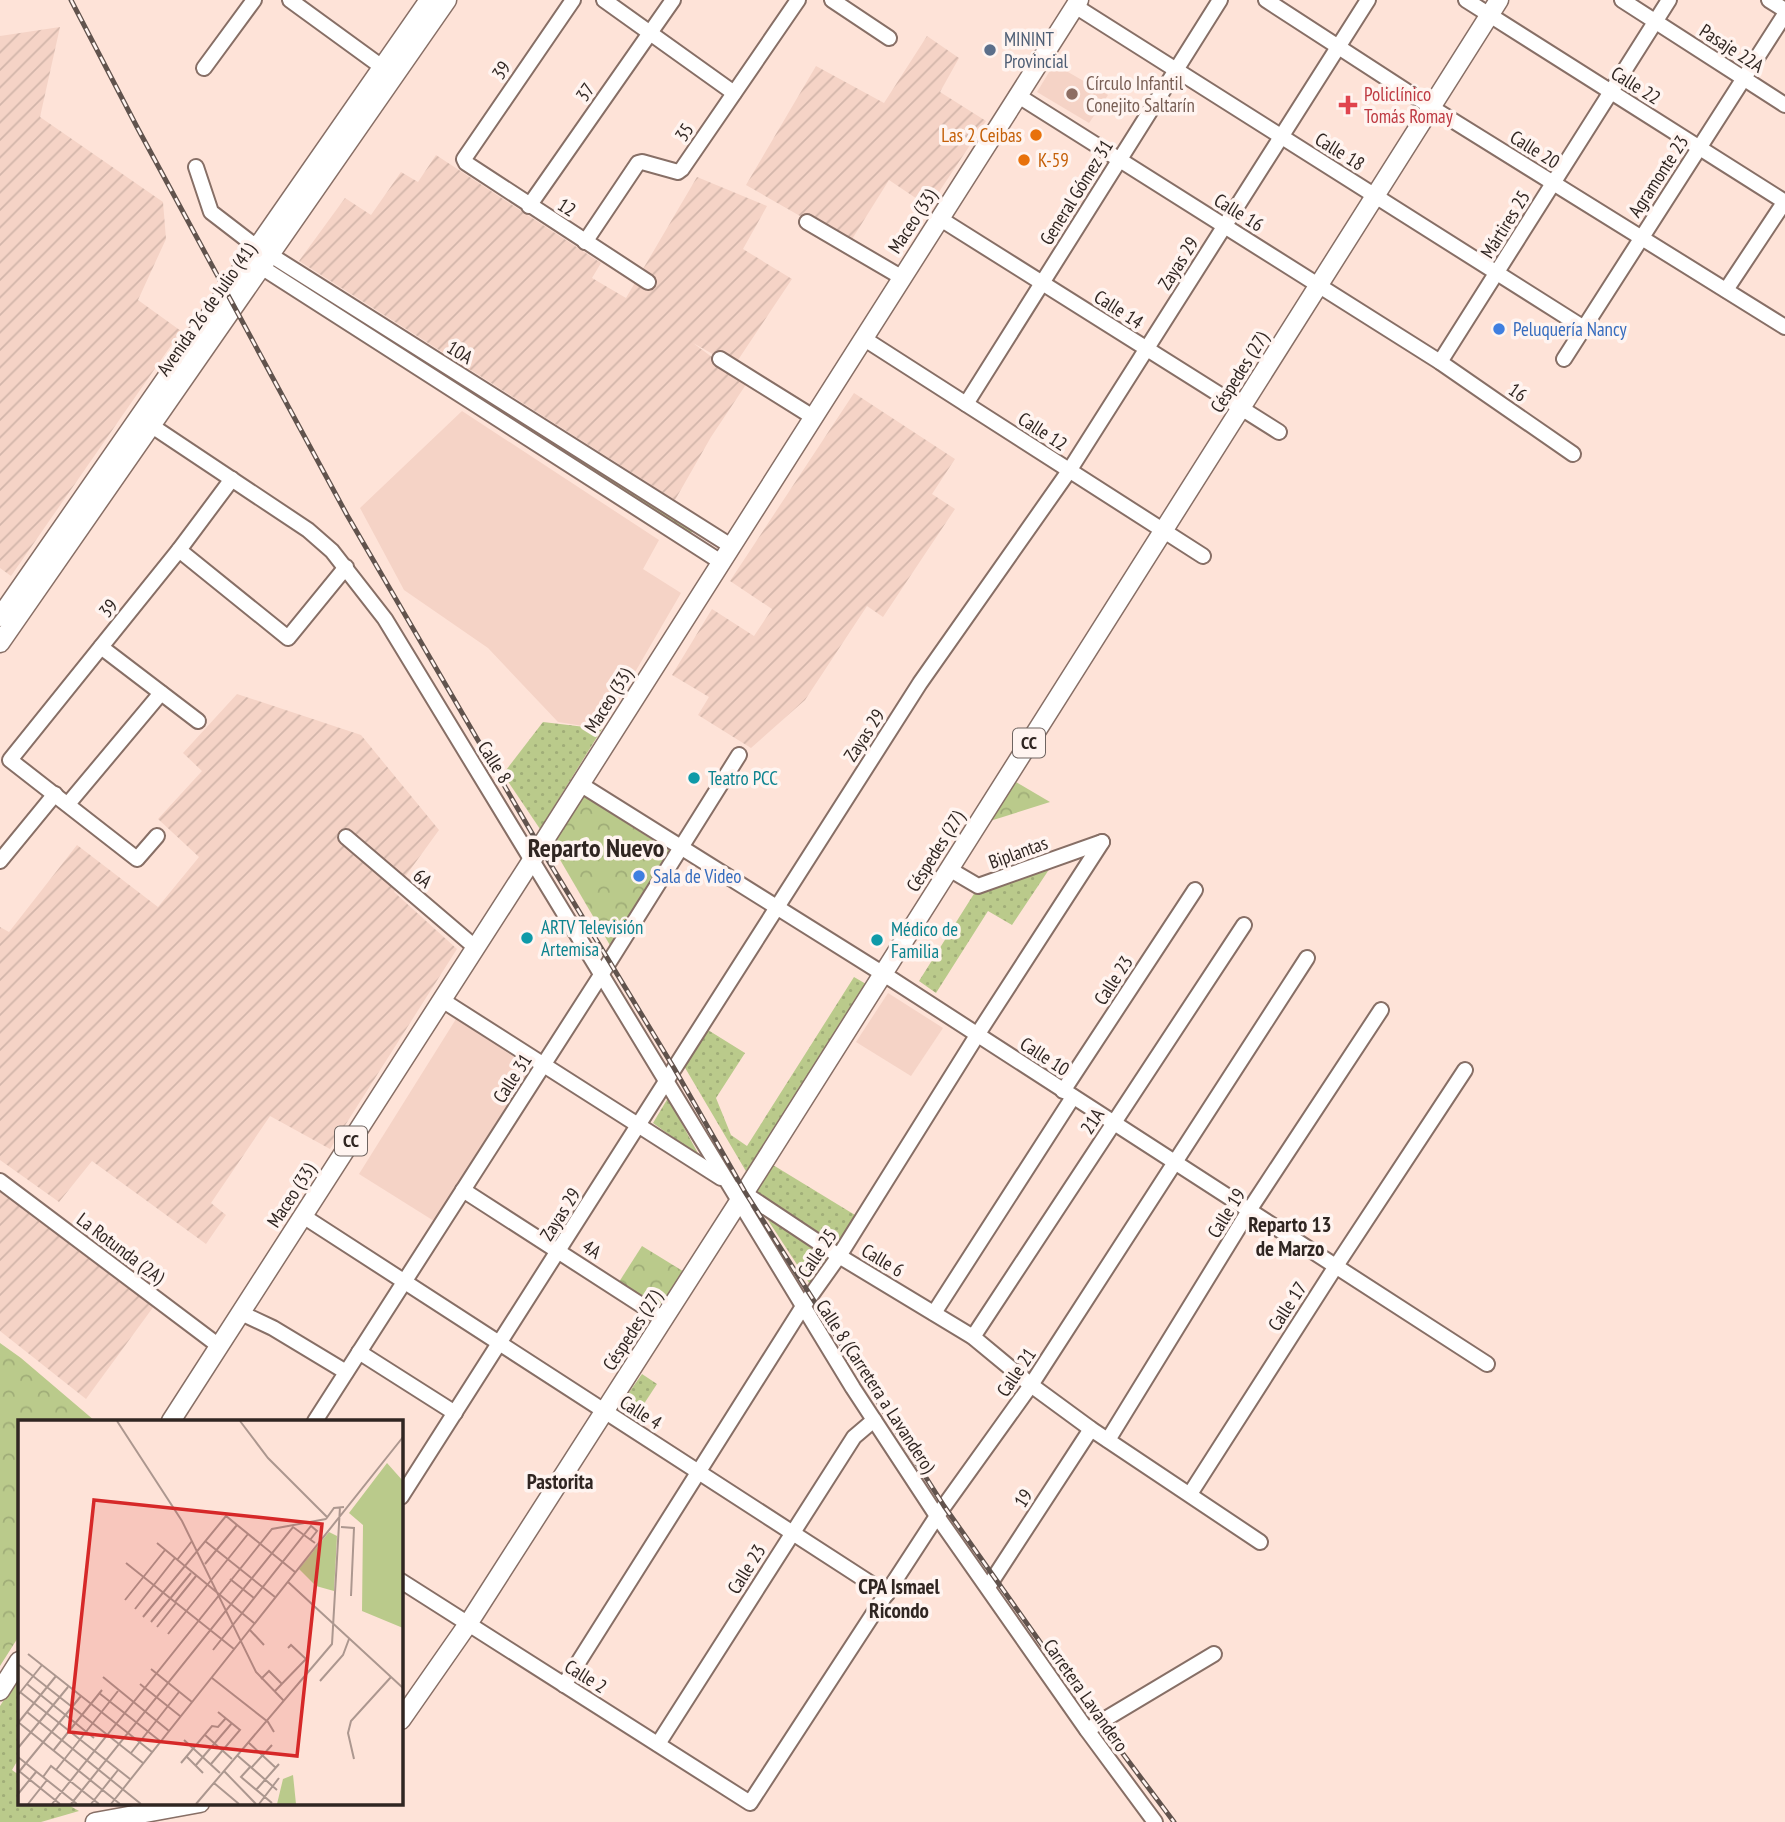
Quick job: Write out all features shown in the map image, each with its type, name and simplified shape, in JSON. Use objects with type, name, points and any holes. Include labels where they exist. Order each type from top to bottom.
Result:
[{"type":"main road","name":"Avenida 26 de Julio (41)","points":[[259,256],[429,0]]},
{"type":"main road","name":"Avenida 26 de Julio (41)","points":[[0,617],[447,0]]},
{"type":"main road","name":"Maceo (33)","points":[[172,1420],[476,948],[1077,3]]},
{"type":"main road","name":"Céspedes (27)","points":[[402,1719],[468,1623],[742,1197],[1494,8]]},
{"type":"main road","name":"Avenida 26 de Julio (41)","points":[[0,642],[144,421]]},
{"type":"main road","points":[[0,1691],[18,1663]]},
{"type":"main road","points":[[95,1822],[194,1804]]},
{"type":"street","points":[[204,68],[254,0]]},
{"type":"street","points":[[290,0],[382,67]]},
{"type":"street","name":"39","points":[[466,163],[464,159],[573,0]]},
{"type":"street","points":[[604,0],[734,93]]},
{"type":"street","name":"37","points":[[529,206],[673,0]]},
{"type":"street","name":"35","points":[[585,242],[638,163],[678,172],[682,169],[798,0]]},
{"type":"street","points":[[832,0],[889,38]]},
{"type":"street","name":"General Gómez 31","points":[[965,404],[1220,0]]},
{"type":"street","name":"Calle 20","points":[[1266,0],[1553,184],[1785,327]]},
{"type":"street","name":"Zayas 29","points":[[403,1488],[455,1413],[920,683],[1069,471],[1368,0]]},
{"type":"street","name":"Calle 22","points":[[1466,0],[1494,8],[1611,92],[1785,202]]},
{"type":"street","name":"Pasaje 22A","points":[[1622,0],[1785,105]]},
{"type":"street","name":"Mártires 25","points":[[1440,362],[1670,0]]},
{"type":"street","points":[[1769,0],[1785,12]]},
{"type":"street","name":"Calle 18","points":[[1077,3],[1176,70],[1584,328]]},
{"type":"street","name":"Agramonte 23","points":[[1564,359],[1785,12]]},
{"type":"street","name":"Calle 16","points":[[1017,95],[1440,362]]},
{"type":"street","name":"12","points":[[466,163],[648,282]]},
{"type":"street","name":"10A","points":[[196,167],[211,212],[259,256],[536,443],[721,562]]},
{"type":"street","points":[[1726,290],[1785,202]]},
{"type":"street","name":"Calle 14","points":[[939,218],[1279,432]]},
{"type":"street","points":[[807,222],[901,277]]},
{"type":"street","name":"10A","points":[[259,256],[545,428],[731,546]]},
{"type":"street","name":"Calle 12","points":[[863,338],[1203,556]]},
{"type":"street","points":[[720,359],[813,417]]},
{"type":"street","name":"16","points":[[1440,362],[1573,454]]},
{"type":"street","name":"Calle 8","points":[[144,421],[308,530],[346,567],[385,619],[726,1181],[742,1197]]},
{"type":"street","points":[[536,443],[545,428]]},
{"type":"street","name":"39","points":[[55,794],[10,760],[179,550],[232,479]]},
{"type":"street","points":[[179,550],[288,638],[346,567]]},
{"type":"street","points":[[101,647],[198,721]]},
{"type":"street","points":[[68,804],[161,694]]},
{"type":"street","name":"Calle 31","points":[[315,1420],[739,755]]},
{"type":"street","name":"Calle 10","points":[[580,785],[883,974],[1251,1209],[1487,1364]]},
{"type":"street","points":[[0,861],[55,794],[137,859],[156,836]]},
{"type":"street","name":"6A","points":[[346,838],[476,948]]},
{"type":"street","name":"Biplantas","points":[[949,869],[978,887],[1102,842]]},
{"type":"street","name":"Calle 25","points":[[564,1685],[802,1308],[839,1256],[1102,842]]},
{"type":"street","name":"Calle 23","points":[[934,1313],[1195,890]]},
{"type":"street","name":"21A","points":[[973,1337],[1244,925]]},
{"type":"street","name":"Calle 21","points":[[750,1803],[937,1516],[1031,1385],[1307,958]]},
{"type":"street","points":[[442,1000],[726,1181]]},
{"type":"street","name":"Calle 19","points":[[1108,1440],[1251,1209],[1381,1010]]},
{"type":"street","name":"Calle 17","points":[[1190,1494],[1465,1070]]},
{"type":"street","name":"La Rotunda (2A)","points":[[0,1181],[219,1346]]},
{"type":"street","name":"4A","points":[[463,1189],[663,1319]]},
{"type":"street","name":"Calle 6","points":[[742,1197],[973,1337],[1031,1385],[1091,1429],[1260,1542]]},
{"type":"street","name":"Calle 8 (Carretera a Lavandero)","points":[[742,1197],[802,1308],[937,1516],[988,1587]]},
{"type":"street","name":"Calle 4","points":[[303,1216],[887,1594]]},
{"type":"street","points":[[241,1313],[273,1328],[346,1372]]},
{"type":"street","points":[[359,1352],[455,1413]]},
{"type":"street","name":"Calle 23","points":[[657,1744],[854,1437],[874,1420]]},
{"type":"street","name":"19","points":[[988,1587],[1091,1429]]},
{"type":"street","name":"Calle 2","points":[[402,1582],[750,1803]]},
{"type":"street","name":"Carretera Lavandero","points":[[988,1587],[1154,1822]]},
{"type":"street","points":[[1087,1730],[1214,1654]]},
{"type":"shaded area","points":[[60,27],[40,117],[163,202],[166,239],[138,300],[181,331],[11,576],[0,568],[0,36]]},
{"type":"shaded area","points":[[927,36],[959,58],[940,92],[986,121],[929,207],[889,180],[849,244],[746,185],[816,66],[884,103]]},
{"type":"shaded area","name":"Círculo Infantil Conejito Saltarín","points":[[1054,64],[1108,95],[1089,123],[1037,92]]},
{"type":"shaded area","points":[[436,155],[601,263],[592,278],[626,298],[697,177],[767,206],[743,249],[792,279],[734,366],[693,343],[747,383],[711,437],[675,500],[299,261],[345,198],[371,215],[401,172],[418,182]]},
{"type":"shaded area","points":[[854,393],[955,459],[932,494],[955,509],[883,617],[867,606],[805,700],[751,748],[698,715],[709,697],[672,675],[712,609],[754,636],[772,609],[730,581]]},
{"type":"shaded area","points":[[462,411],[659,540],[643,569],[681,593],[602,729],[558,722],[488,648],[404,590],[360,508]]},
{"type":"shaded area","points":[[237,694],[361,735],[439,830],[394,892],[457,949],[330,1149],[270,1116],[211,1203],[226,1215],[206,1244],[92,1161],[59,1202],[0,1160],[0,927],[9,932],[77,845],[158,907],[199,857],[158,819],[202,771],[183,753]]},
{"type":"shaded area","points":[[888,993],[943,1028],[911,1076],[856,1042]]},
{"type":"shaded area","points":[[456,1019],[531,1068],[434,1221],[359,1174]]},
{"type":"shaded area","points":[[0,1190],[154,1306],[86,1399],[0,1331]]},
{"type":"green space","points":[[551,441],[691,528],[693,532],[688,533],[548,445]]},
{"type":"green space","points":[[543,722],[602,729],[540,829],[503,774]]},
{"type":"green space","points":[[1016,782],[1050,802],[990,821]]},
{"type":"green space","points":[[584,796],[670,851],[611,947],[552,846]]},
{"type":"green space","points":[[1054,862],[1012,925],[988,911],[936,993],[919,981],[977,889]]},
{"type":"green space","points":[[854,977],[866,984],[747,1173],[684,1066],[708,1030],[745,1053],[716,1098],[731,1135],[747,1146]]},
{"type":"green space","points":[[668,1098],[700,1157],[653,1123]]},
{"type":"green space","points":[[773,1165],[855,1215],[836,1246],[757,1194],[757,1189]]},
{"type":"green space","points":[[760,1208],[830,1255],[811,1286]]},
{"type":"green space","points":[[642,1246],[686,1273],[662,1310],[619,1282]]},
{"type":"green space","points":[[0,1343],[94,1420],[18,1420],[18,1638],[0,1666]]},
{"type":"green space","points":[[642,1374],[657,1384],[634,1419],[618,1408]]},
{"type":"green space","points":[[18,1678],[18,1760],[12,1770],[18,1774],[18,1804],[67,1804],[79,1811],[41,1822],[0,1822],[0,1706]]},
{"type":"railway","points":[[71,0],[347,515],[745,1192],[944,1506],[1052,1659],[1174,1822]]},
{"type":"place","name":"MININT Provincial","points":[[990,50]]},
{"type":"place","name":"Círculo Infantil Conejito Saltarín","points":[[1072,94]]},
{"type":"place","name":"Policlínico Tomás Romay","points":[[1348,105]]},
{"type":"place","name":"Las 2 Ceibas","points":[[1036,135]]},
{"type":"place","name":"K-59","points":[[1024,160]]},
{"type":"place","name":"Peluquería Nancy","points":[[1499,329]]},
{"type":"place","name":"Teatro PCC","points":[[694,778]]},
{"type":"place","name":"Sala de Video","points":[[639,876]]},
{"type":"place","name":"ARTV Televisión Artemisa","points":[[527,938]]},
{"type":"place","name":"Médico de Familia","points":[[877,940]]},
{"type":"district","name":"Reparto Nuevo","points":[[596,848]]},
{"type":"district","name":"Reparto 13 de Marzo","points":[[1290,1237]]},
{"type":"district","name":"Pastorita","points":[[560,1482]]},
{"type":"district","name":"CPA Ismael Ricondo","points":[[899,1599]]}]
